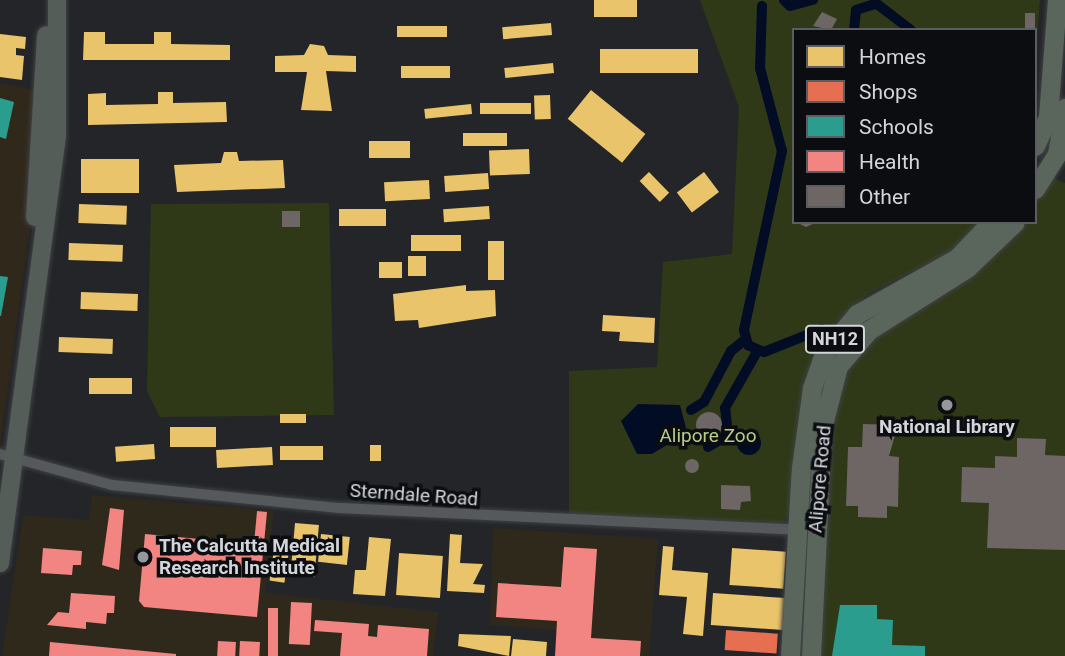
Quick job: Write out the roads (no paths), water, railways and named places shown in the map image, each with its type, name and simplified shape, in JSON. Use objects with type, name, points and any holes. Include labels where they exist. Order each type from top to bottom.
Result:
[{"type":"highway","points":[[1037,142],[1048,117],[1057,0]]},
{"type":"highway","points":[[1037,186],[1057,154],[1065,108]]},
{"type":"highway","name":"NH12","points":[[790,656],[806,532],[812,388],[824,353],[857,314],[957,258],[989,224]]},
{"type":"highway","name":"Alipore Road","points":[[810,656],[806,532],[822,429],[838,366],[869,330],[967,268],[1013,224]]},
{"type":"main road","points":[[0,563],[7,457],[40,171],[48,0]]},
{"type":"main road","points":[[0,488],[57,137],[57,0]]},
{"type":"street","name":"Sterndale Road","points":[[7,457],[112,485],[340,508],[806,532]]},
{"type":"water","points":[[638,404],[680,405],[686,428],[680,437],[652,454],[637,454],[621,421]]},
{"type":"water","points":[[749,431],[758,434],[761,443],[758,452],[749,455],[740,452],[737,443],[740,434]]},
{"type":"waterway","points":[[784,0],[790,6],[813,0]]},
{"type":"waterway","points":[[854,28],[856,10],[874,4]]},
{"type":"waterway","points":[[877,4],[908,28]]},
{"type":"waterway","points":[[762,6],[760,68],[782,151],[744,330],[748,345],[764,352],[822,329]]},
{"type":"waterway","points":[[691,410],[704,402],[731,351],[746,339]]},
{"type":"waterway","points":[[708,447],[728,435],[725,408],[758,350]]},
{"type":"place","name":"National Library","points":[[947,405]]},
{"type":"place","name":"The Calcutta Medical Research Institute","points":[[143,557]]},
{"type":"park label","name":"Alipore Zoo","points":[[708,436]]}]
